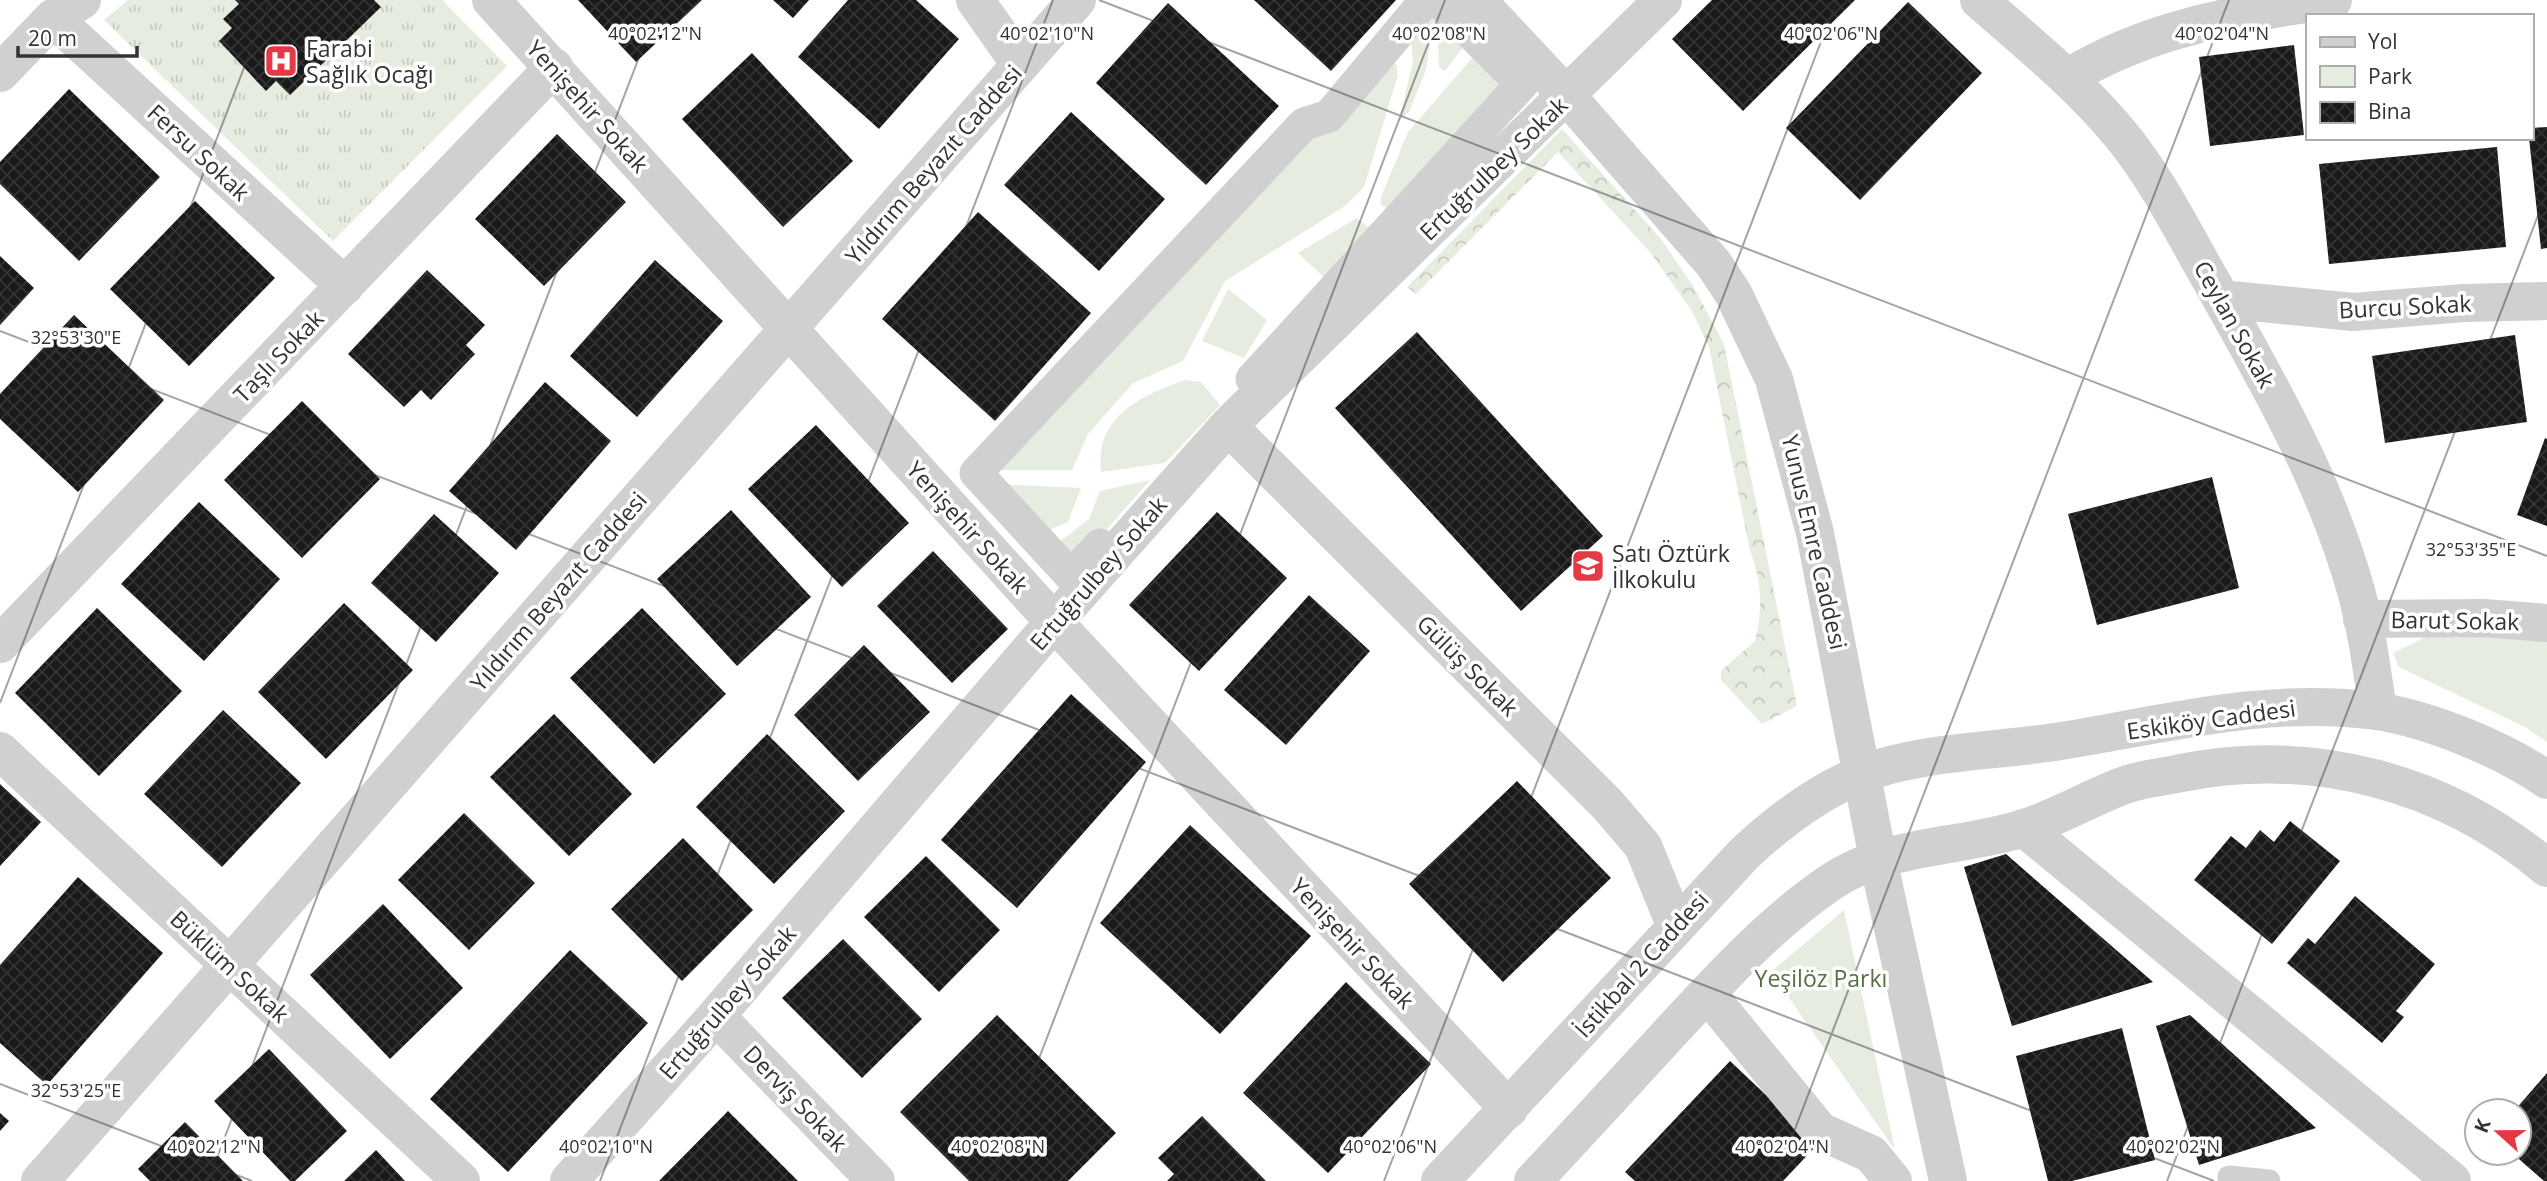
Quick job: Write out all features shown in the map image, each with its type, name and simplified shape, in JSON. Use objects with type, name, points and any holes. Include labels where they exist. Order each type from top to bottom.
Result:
[{"type":"street","name":"Yenişehir Sokak","points":[[491,0],[554,66],[1054,622],[1508,1109]]},
{"type":"street","points":[[975,0],[1020,64]]},
{"type":"street","name":"Yıldırım Beyazıt Caddesi","points":[[40,1181],[1077,0]]},
{"type":"street","points":[[1433,0],[1424,1],[1329,116],[1304,124],[976,473],[1071,576],[1522,84],[1438,0]]},
{"type":"street","name":"Yunus Emre Caddesi","points":[[1477,0],[1567,96],[1713,263],[1755,334],[1774,379],[1803,482],[1864,773],[1878,859],[1948,1181]]},
{"type":"street","name":"Ertuğrulbey Sokak","points":[[569,1181],[716,1016],[1054,622],[1228,426],[1663,0]]},
{"type":"street","name":"Ceylan Sokak","points":[[1979,0],[2067,78],[2120,134],[2150,173],[2221,299],[2288,419],[2326,505],[2356,591],[2378,711]]},
{"type":"street","points":[[2067,78],[2105,55],[2195,24],[2250,11],[2333,0]]},
{"type":"street","points":[[0,73],[67,9]]},
{"type":"street","name":"Fersu Sokak","points":[[67,9],[345,286]]},
{"type":"street","name":"Taşlı Sokak","points":[[0,644],[554,66]]},
{"type":"street","name":"Burcu Sokak","points":[[2221,299],[2353,312],[2464,303],[2547,301]]},
{"type":"street","name":"Gülüş Sokak","points":[[1228,426],[1607,804],[1643,846],[1676,927]]},
{"type":"street","name":"Barut Sokak","points":[[2362,619],[2484,618],[2547,623]]},
{"type":"street","name":"Eskiköy Caddesi","points":[[1864,773],[1937,757],[2056,742],[2221,712],[2302,705],[2378,711],[2432,726],[2488,748],[2547,780]]},
{"type":"street","name":"Büklüm Sokak","points":[[0,751],[461,1181]]},
{"type":"street","points":[[1533,1181],[1707,993],[1760,941],[1831,882],[1878,859],[2024,828],[2129,783],[2206,768],[2261,762],[2327,766],[2399,783],[2463,810],[2527,850],[2547,867]]},
{"type":"street","name":"İstikbal 2 Caddesi","points":[[1440,1181],[1763,836],[1797,809],[1864,773]]},
{"type":"street","points":[[2024,828],[2452,1181]]},
{"type":"street","points":[[1707,993],[1820,1131],[1871,1154],[1893,1181]]},
{"type":"street","name":"Derviş Sokak","points":[[716,1016],[877,1181]]},
{"type":"lane","points":[[2229,1177],[2269,1181]]},
{"type":"green space","name":"Farabi Sağlık Ocağı","points":[[128,0],[442,0],[507,66],[333,241],[104,20]]},
{"type":"green space","points":[[1429,9],[1469,39],[1445,71],[1439,67],[1438,42],[1430,43],[1426,70],[1409,112],[1399,120],[1413,62],[1411,41]]},
{"type":"green space","points":[[1480,49],[1515,83],[1392,211],[1381,205],[1381,197],[1408,132]]},
{"type":"green space","points":[[1389,59],[1396,64],[1398,75],[1364,187],[1345,206],[1225,281],[1183,361],[1133,383],[1088,434],[1072,470],[989,470]]},
{"type":"green space","points":[[1562,129],[1660,238],[1693,286],[1724,344],[1797,706],[1762,724],[1721,680],[1721,671],[1755,641],[1760,596],[1709,347],[1692,311],[1650,252],[1558,152],[1416,294],[1407,287]]},
{"type":"green space","points":[[1357,218],[1375,233],[1329,282],[1298,253]]},
{"type":"green space","points":[[1228,289],[1267,320],[1244,358],[1202,341]]},
{"type":"green space","points":[[1185,380],[1201,382],[1220,405],[1165,463],[1101,472],[1105,436],[1113,422],[1138,401]]},
{"type":"green space","points":[[1150,480],[1073,568],[1053,547],[1089,519],[1100,491]]},
{"type":"green space","points":[[993,484],[1081,488],[1068,522],[1044,532]]},
{"type":"green space","points":[[2535,634],[2547,638],[2547,742],[2527,728],[2399,667],[2393,653],[2426,637]]},
{"type":"green space","name":"Yeşilöz Parkı","points":[[1844,910],[1895,1150],[1771,972]]},
{"type":"building","name":"Farabi Sağlık Ocağı","points":[[235,0],[374,0],[381,7],[290,95],[276,81],[266,91],[219,41],[232,28],[223,19],[239,4]]},
{"type":"building","points":[[578,0],[702,0],[636,62]]},
{"type":"building","points":[[773,0],[809,0],[793,18]]},
{"type":"building","points":[[848,0],[916,0],[959,39],[879,129],[798,57]]},
{"type":"building","points":[[1254,0],[1396,0],[1331,71]]},
{"type":"building","points":[[1712,0],[1855,0],[1743,111],[1672,39]]},
{"type":"building","points":[[1908,2],[1982,73],[1860,200],[1786,128]]},
{"type":"building","points":[[1168,3],[1279,106],[1206,185],[1096,83]]},
{"type":"building","points":[[2294,45],[2304,135],[2210,146],[2199,57]]},
{"type":"building","points":[[752,53],[853,161],[783,227],[682,119]]},
{"type":"building","points":[[69,89],[160,177],[79,261],[0,184],[0,162]]},
{"type":"building","points":[[1071,112],[1165,199],[1099,271],[1004,185]]},
{"type":"building","points":[[2547,127],[2547,248],[2541,249],[2529,140],[2533,140],[2533,128]]},
{"type":"building","points":[[557,134],[626,202],[544,286],[475,219]]},
{"type":"building","points":[[2497,147],[2506,247],[2329,264],[2319,164]]},
{"type":"building","points":[[195,201],[275,278],[189,366],[110,289]]},
{"type":"building","points":[[978,212],[1091,313],[995,421],[882,319]]},
{"type":"building","points":[[0,256],[34,288],[0,325]]},
{"type":"building","points":[[655,260],[723,321],[637,417],[570,356]]},
{"type":"building","points":[[427,270],[485,325],[466,345],[475,354],[431,400],[421,390],[404,407],[348,354]]},
{"type":"building","points":[[74,315],[164,400],[78,492],[0,419],[0,394]]},
{"type":"building","points":[[1417,332],[1603,536],[1521,611],[1335,408]]},
{"type":"building","points":[[2515,335],[2527,422],[2385,443],[2372,356]]},
{"type":"building","points":[[545,382],[611,441],[516,550],[449,491]]},
{"type":"building","points":[[302,401],[380,479],[302,558],[224,480]]},
{"type":"building","points":[[816,425],[909,523],[842,587],[748,489]]},
{"type":"building","points":[[2545,438],[2547,439],[2547,526],[2517,515]]},
{"type":"building","points":[[2212,477],[2239,588],[2097,625],[2068,514]]},
{"type":"building","points":[[199,502],[280,579],[204,661],[121,584]]},
{"type":"building","points":[[731,510],[811,597],[737,666],[657,579]]},
{"type":"building","points":[[1217,512],[1287,578],[1199,671],[1129,605]]},
{"type":"building","points":[[434,514],[499,573],[436,642],[371,583]]},
{"type":"building","points":[[933,551],[1008,629],[952,683],[877,606]]},
{"type":"building","points":[[1309,595],[1370,651],[1286,745],[1224,690]]},
{"type":"building","points":[[344,603],[413,670],[326,759],[258,692]]},
{"type":"building","points":[[97,608],[182,691],[99,776],[15,693]]},
{"type":"building","points":[[642,608],[726,694],[654,764],[570,678]]},
{"type":"building","points":[[864,645],[930,712],[858,781],[794,715]]},
{"type":"building","points":[[1071,694],[1146,762],[1017,908],[941,840]]},
{"type":"building","points":[[223,710],[301,783],[222,867],[144,794]]},
{"type":"building","points":[[554,714],[632,794],[569,856],[490,777]]},
{"type":"building","points":[[767,734],[845,811],[774,884],[696,807]]},
{"type":"building","points":[[1517,781],[1611,878],[1503,982],[1409,884]]},
{"type":"building","points":[[0,784],[41,822],[0,866]]},
{"type":"building","points":[[464,813],[535,883],[469,950],[398,880]]},
{"type":"building","points":[[2290,821],[2340,861],[2272,944],[2194,880],[2231,836],[2246,848],[2260,830],[2274,842]]},
{"type":"building","points":[[1190,825],[1311,936],[1220,1034],[1100,923]]},
{"type":"building","points":[[683,838],[753,910],[682,981],[611,909]]},
{"type":"building","points":[[2006,854],[2153,982],[2012,1026],[1964,867]]},
{"type":"building","points":[[926,856],[1000,930],[939,992],[864,917]]},
{"type":"building","points":[[78,877],[163,953],[47,1085],[0,1043],[0,965]]},
{"type":"building","points":[[2355,896],[2435,964],[2396,1011],[2404,1017],[2382,1043],[2287,963],[2308,938],[2315,944]]},
{"type":"building","points":[[383,904],[463,988],[390,1059],[310,975]]},
{"type":"building","points":[[843,939],[922,1019],[862,1078],[782,998]]},
{"type":"building","points":[[570,950],[648,1023],[508,1172],[430,1099]]},
{"type":"building","points":[[1346,982],[1431,1064],[1328,1173],[1243,1093]]},
{"type":"building","points":[[997,1015],[1116,1133],[1068,1181],[969,1181],[900,1112]]},
{"type":"building","points":[[2190,1015],[2316,1128],[2199,1165],[2156,1026]]},
{"type":"building","points":[[2122,1028],[2155,1160],[2072,1181],[2048,1181],[2016,1056]]},
{"type":"building","points":[[269,1049],[347,1131],[295,1181],[290,1181],[214,1101]]},
{"type":"building","points":[[1730,1061],[1818,1144],[1783,1181],[1635,1181],[1625,1172]]},
{"type":"building","points":[[2547,1073],[2547,1181],[2528,1167],[2533,1167],[2533,1097],[2526,1097]]},
{"type":"building","points":[[728,1111],[798,1181],[659,1181]]},
{"type":"building","points":[[0,1113],[9,1121],[0,1131]]},
{"type":"building","points":[[1202,1116],[1266,1181],[1167,1181],[1174,1174],[1158,1158]]},
{"type":"building","points":[[185,1122],[243,1181],[150,1181],[138,1169]]},
{"type":"building","points":[[376,1150],[405,1181],[344,1181]]},
{"type":"place","name":"Farabi Sağlık Ocağı","points":[[281,61]]},
{"type":"place","name":"Satı Öztürk İlkokulu","points":[[1588,566]]}]
